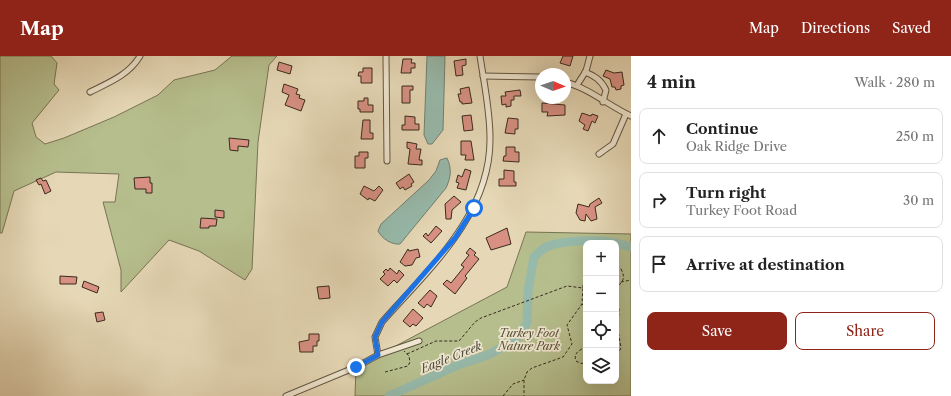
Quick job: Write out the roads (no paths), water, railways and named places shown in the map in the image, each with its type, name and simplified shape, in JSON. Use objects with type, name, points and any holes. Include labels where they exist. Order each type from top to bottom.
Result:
[{"type":"street","points":[[90,92],[119,77],[133,66],[140,56]]},
{"type":"street","points":[[386,56],[387,161]]},
{"type":"street","points":[[378,355],[375,337],[382,322],[455,238],[474,208],[488,167],[490,138],[489,111],[480,56]]},
{"type":"street","points":[[577,85],[585,72],[590,56]]},
{"type":"street","points":[[585,72],[598,78],[604,86],[606,90],[603,102]]},
{"type":"street","points":[[483,76],[535,77]]},
{"type":"street","points":[[571,84],[577,85],[603,102],[628,115],[613,144],[599,154]]},
{"type":"street","points":[[286,396],[356,367],[378,355],[419,341]]},
{"type":"waterway","name":"Eagle Creek","points":[[389,396],[458,365],[488,355],[516,340],[527,323],[528,291],[534,257],[546,247],[562,243],[583,241]]},
{"type":"waterway","name":"Eagle Creek","points":[[619,244],[631,247]]},
{"type":"park label","name":"Turkey Foot Nature Park","points":[[529,339]]}]
